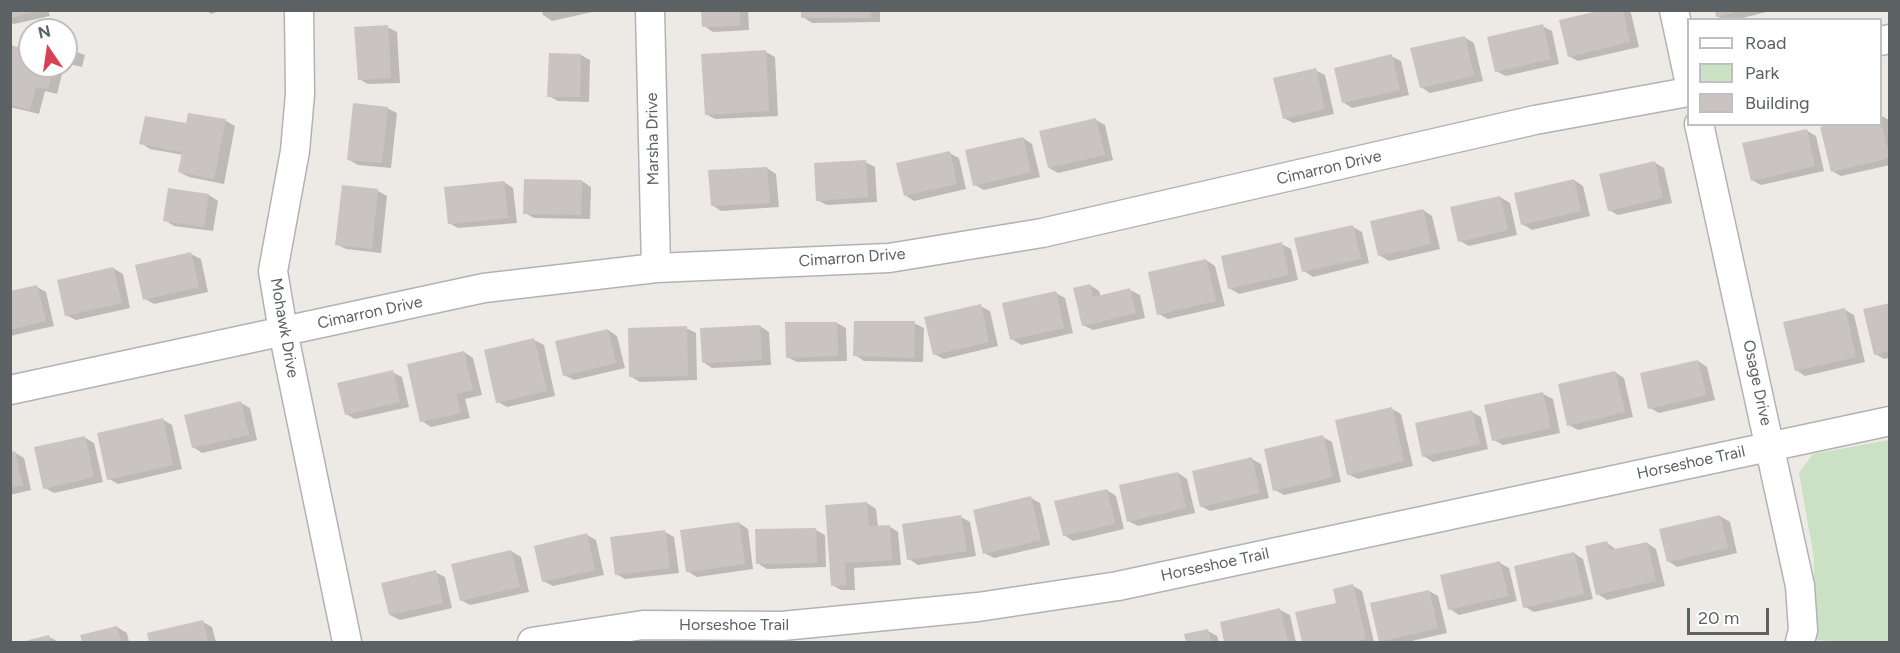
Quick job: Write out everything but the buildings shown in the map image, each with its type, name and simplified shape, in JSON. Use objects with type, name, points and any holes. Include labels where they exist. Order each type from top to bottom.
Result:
[{"type":"street","name":"Mohawk Drive","points":[[299,10],[300,94],[295,151],[273,271],[346,642]]},
{"type":"street","name":"Marsha Drive","points":[[650,10],[656,268]]},
{"type":"street","points":[[1674,10],[1687,66]]},
{"type":"street","name":"Cimarron Drive","points":[[10,390],[484,288],[656,268],[889,258],[1042,233],[1536,120],[1687,92]]},
{"type":"street","name":"Osage Drive","points":[[1700,126],[1800,586],[1803,630],[1800,642]]},
{"type":"street","name":"Horseshoe Trail","points":[[532,642],[643,625],[783,634],[1118,586],[1890,421]]},
{"type":"green space","points":[[1889,440],[1889,642],[1835,642],[1813,639],[1814,558],[1799,473],[1813,454]]}]
